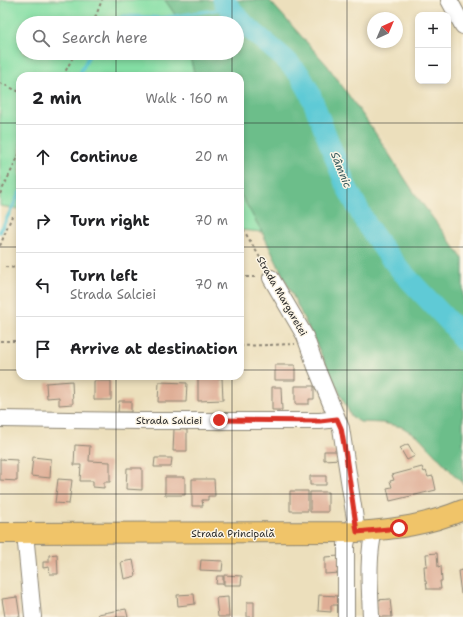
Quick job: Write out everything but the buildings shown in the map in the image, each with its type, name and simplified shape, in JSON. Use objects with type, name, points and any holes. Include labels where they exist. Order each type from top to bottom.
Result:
[{"type":"main road","name":"Strada Principală","points":[[0,533],[360,532],[422,524],[463,510]]},
{"type":"street","points":[[449,0],[463,26]]},
{"type":"street","name":"Strada Margaretei","points":[[271,278],[305,336],[341,428],[360,532]]},
{"type":"street","name":"Strada Salciei","points":[[0,419],[138,421],[320,421],[337,419]]},
{"type":"street","points":[[346,617],[346,550],[360,532],[370,545],[369,562],[371,617]]},
{"type":"street","points":[[25,533],[34,617]]},
{"type":"path","points":[[95,16],[102,0]]},
{"type":"path","points":[[64,72],[71,60]]},
{"type":"path","points":[[0,83],[16,90]]},
{"type":"path","points":[[0,194],[16,161]]},
{"type":"path","points":[[0,246],[12,216]]},
{"type":"path","name":"Strada Margaretei","points":[[244,231],[271,278]]},
{"type":"path","points":[[5,267],[16,268]]},
{"type":"path","points":[[244,277],[271,278]]},
{"type":"path","points":[[0,340],[16,341]]},
{"type":"path","points":[[244,346],[309,345]]},
{"type":"green space","points":[[0,0],[165,0],[176,16],[16,16],[16,60],[191,60],[194,72],[16,72],[16,208],[0,206]]},
{"type":"green space","points":[[165,0],[269,0],[327,65],[372,128],[413,191],[463,259],[463,484],[419,437],[402,427],[383,423],[360,422],[351,416],[262,232],[244,200],[244,72],[194,72],[191,60],[244,60],[244,16],[176,16]]},
{"type":"green space","points":[[244,200],[262,232],[244,230]]},
{"type":"waterway","name":"Sâmnic","points":[[223,0],[237,16]]},
{"type":"waterway","points":[[175,16],[229,8]]},
{"type":"waterway","name":"Sâmnic","points":[[244,24],[285,59],[300,75],[309,91],[346,186],[368,227],[403,273],[453,326],[463,341]]},
{"type":"waterway","points":[[81,72],[87,60]]},
{"type":"waterway","points":[[0,232],[16,200]]},
{"type":"route","points":[[219,420],[320,421],[337,419],[341,428],[346,456],[357,532],[399,528]]}]
